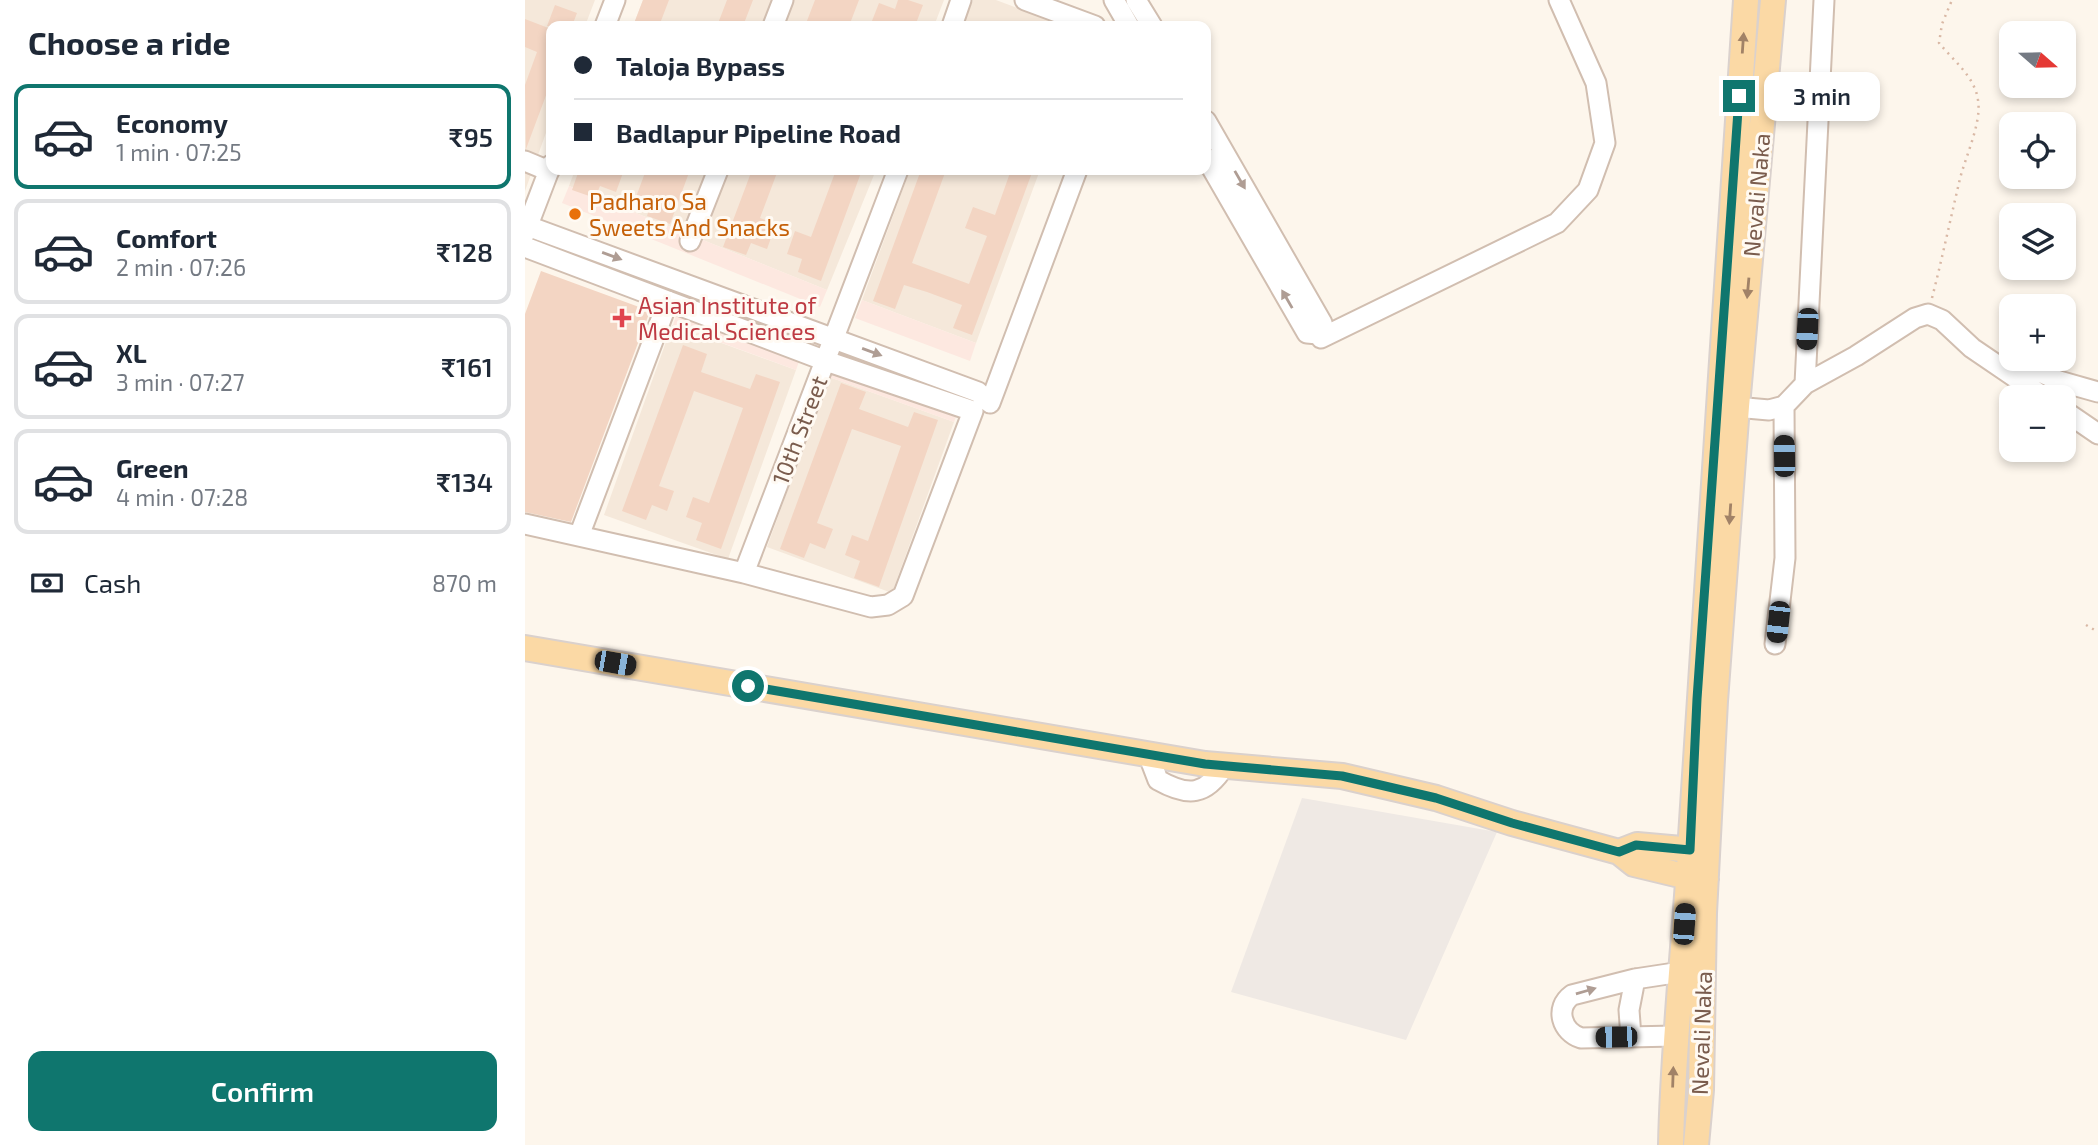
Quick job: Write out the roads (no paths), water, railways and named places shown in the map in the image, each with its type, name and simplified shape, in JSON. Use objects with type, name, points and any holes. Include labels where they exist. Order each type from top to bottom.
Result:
[{"type":"main road","points":[[1671,1145],[1675,1036],[1681,972],[1697,878],[1698,686],[1728,406],[1746,0]]},
{"type":"main road","name":"Nevali Naka","points":[[1728,406],[1773,0]]},
{"type":"main road","points":[[525,648],[1148,754],[1225,765],[1342,776],[1436,798],[1512,823],[1619,852],[1635,864],[1697,878]]},
{"type":"main road","points":[[1619,852],[1636,845],[1698,851]]},
{"type":"main road","name":"Nevali Naka","points":[[1696,1145],[1701,1090],[1697,878]]},
{"type":"street","points":[[607,21],[615,0]]},
{"type":"street","points":[[775,21],[783,0]]},
{"type":"street","points":[[954,21],[961,0]]},
{"type":"street","points":[[1025,0],[1063,7],[1087,21]]},
{"type":"street","points":[[1114,0],[1126,21]]},
{"type":"street","points":[[1136,0],[1148,21]]},
{"type":"street","points":[[1211,167],[1307,334],[1318,334],[1321,338],[1557,223],[1588,190],[1605,143],[1598,95],[1596,83],[1559,0]]},
{"type":"street","points":[[1805,384],[1824,0]]},
{"type":"street","points":[[1211,130],[1322,323],[1318,334]]},
{"type":"street","points":[[525,161],[546,167]]},
{"type":"street","points":[[547,175],[526,228],[978,392],[982,407]]},
{"type":"street","points":[[690,241],[716,175]]},
{"type":"street","name":"10th Street","points":[[744,573],[896,175]]},
{"type":"street","points":[[525,524],[744,573],[871,607],[888,605],[903,596],[1075,175]]},
{"type":"street","points":[[525,247],[826,361],[982,407]]},
{"type":"street","points":[[579,536],[668,301]]},
{"type":"street","points":[[1728,406],[1769,410],[1784,406],[1805,384],[1833,366],[1856,356],[1915,318],[1928,314],[1942,320],[1972,348],[2026,385]]},
{"type":"street","points":[[1986,358],[1999,356]]},
{"type":"street","points":[[2038,371],[2059,381],[2098,392]]},
{"type":"street","points":[[1775,644],[1785,558],[1784,406]]},
{"type":"street","points":[[2076,419],[2098,434]]},
{"type":"street","points":[[1675,1036],[1581,1038],[1564,1027],[1562,1013],[1565,1000],[1572,995],[1635,979],[1681,972]]},
{"type":"street","points":[[1631,1037],[1629,1010],[1635,979]]},
{"type":"place","name":"Padharo Sa Sweets And Snacks","points":[[575,214]]},
{"type":"place","name":"Asian Institute of Medical Sciences","points":[[622,318]]}]
